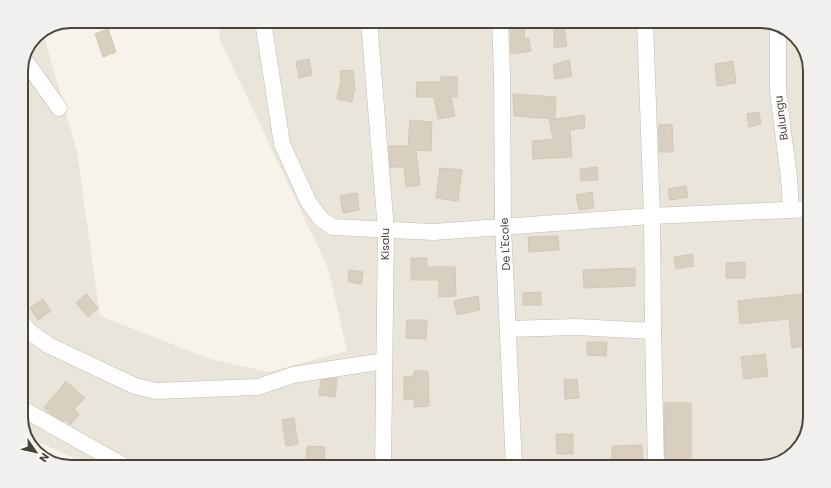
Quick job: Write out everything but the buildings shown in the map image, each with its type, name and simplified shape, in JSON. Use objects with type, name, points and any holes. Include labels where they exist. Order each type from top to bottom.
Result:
[{"type":"street","points":[[263,28],[282,144],[309,204],[321,219],[333,227],[433,232],[652,216],[803,209]]},
{"type":"street","name":"Kisalu","points":[[370,28],[386,230],[383,460]]},
{"type":"street","name":"De L'Ecole","points":[[500,28],[503,226],[514,460]]},
{"type":"street","points":[[645,28],[652,216],[656,460]]},
{"type":"street","name":"Bulungu","points":[[778,32],[778,92],[789,178],[791,209]]},
{"type":"street","points":[[28,65],[59,108]]},
{"type":"street","points":[[508,329],[576,327],[653,331]]},
{"type":"street","points":[[28,329],[48,345],[104,373],[134,386],[156,391],[258,387],[293,375],[384,361]]},
{"type":"street","points":[[28,411],[114,460]]},
{"type":"shaded area","points":[[219,28],[765,28],[776,31],[786,37],[794,45],[801,57],[803,68],[803,422],[800,433],[794,443],[786,451],[776,457],[765,460],[78,460],[56,450],[56,432],[31,432],[28,420],[28,68],[29,60],[35,47],[44,38],[77,152],[100,316],[210,359],[268,372],[347,351],[328,268],[220,40]]}]
